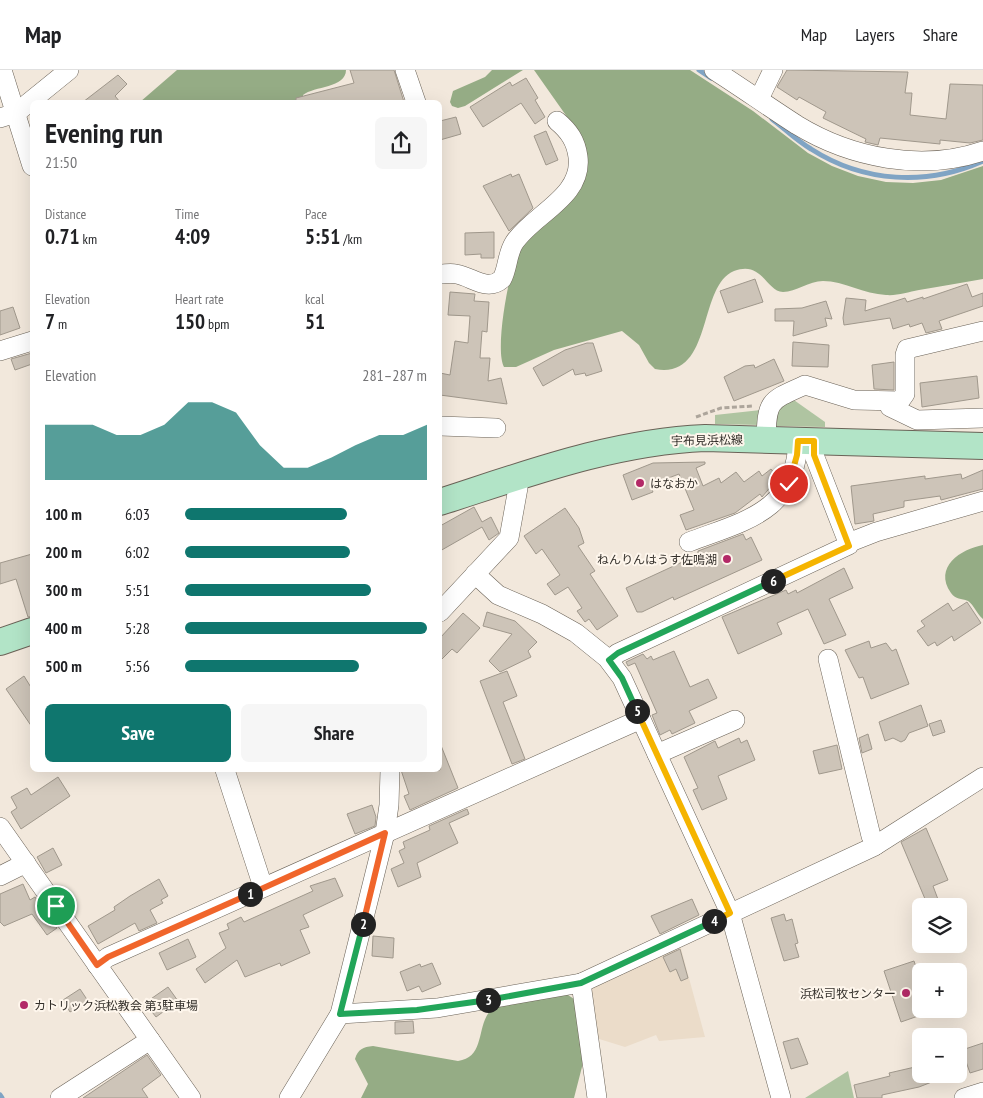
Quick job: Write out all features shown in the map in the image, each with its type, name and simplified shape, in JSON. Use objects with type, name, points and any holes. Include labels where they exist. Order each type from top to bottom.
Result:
[{"type":"main road","name":"宇布見浜松線","points":[[442,500],[592,454],[636,444],[682,439],[983,446]]},
{"type":"main road","points":[[0,642],[30,632]]},
{"type":"street","points":[[2,70],[8,115],[30,162]]},
{"type":"street","points":[[8,115],[69,70]]},
{"type":"street","points":[[405,70],[415,100]]},
{"type":"street","points":[[714,70],[813,133],[845,146],[878,156],[897,160],[934,162],[983,151]]},
{"type":"street","points":[[759,99],[773,70]]},
{"type":"street","points":[[442,274],[457,274],[486,285],[498,283],[502,279],[514,242],[566,194],[577,173],[578,161],[573,138],[557,121]]},
{"type":"street","points":[[766,440],[767,412],[776,398],[805,385],[854,400],[900,401],[905,394],[905,355],[908,349],[983,332]]},
{"type":"street","points":[[0,351],[30,342]]},
{"type":"street","points":[[890,402],[890,407],[917,420],[983,418]]},
{"type":"street","points":[[442,426],[496,428]]},
{"type":"street","points":[[609,660],[627,648],[849,546],[814,455],[806,441],[797,455],[789,484],[768,508],[755,516],[689,542]]},
{"type":"street","points":[[442,610],[509,538],[518,488],[515,478]]},
{"type":"street","points":[[848,542],[983,500]]},
{"type":"street","points":[[476,574],[498,595],[560,623],[592,645],[609,660],[622,678],[730,913],[782,1098]]},
{"type":"street","points":[[828,659],[871,836],[876,845]]},
{"type":"street","points":[[97,965],[108,957],[640,719]]},
{"type":"street","points":[[657,754],[735,720]]},
{"type":"street","points":[[225,772],[263,888]]},
{"type":"street","points":[[289,1098],[340,1014],[385,833],[389,805],[390,772]]},
{"type":"street","points":[[340,1014],[437,1008],[581,983],[876,845],[983,777]]},
{"type":"street","points":[[0,827],[191,1098]]},
{"type":"street","points":[[0,876],[26,863]]},
{"type":"street","points":[[581,983],[597,1098]]},
{"type":"street","points":[[60,1098],[150,1040]]},
{"type":"street","points":[[964,1098],[983,1092]]},
{"type":"path","points":[[692,418],[721,408],[772,404]]},
{"type":"shaded area","points":[[680,945],[705,1037],[659,1041],[656,1035],[625,1047],[596,1038],[590,987]]},
{"type":"green space","points":[[177,70],[346,70],[345,76],[341,80],[308,92],[303,95],[303,100],[142,100]]},
{"type":"green space","points":[[492,70],[523,70],[465,106],[458,108],[452,106],[450,102],[453,91],[485,77]]},
{"type":"green space","points":[[534,70],[690,70],[753,111],[808,153],[832,166],[858,176],[886,182],[913,183],[941,180],[983,166],[983,279],[894,295],[878,294],[839,283],[823,281],[783,292],[772,287],[757,273],[743,269],[734,271],[722,280],[714,294],[696,347],[687,360],[674,369],[655,369],[649,363],[639,345],[622,331],[554,350],[516,367],[504,367],[501,357],[501,343],[504,307],[516,256],[524,241],[571,198],[572,124]]},
{"type":"green space","points":[[791,398],[825,422],[825,427],[772,426],[773,414]]},
{"type":"green space","points":[[761,410],[760,425],[715,424],[715,415]]},
{"type":"green space","points":[[983,545],[983,619],[968,601],[957,598],[951,593],[946,584],[945,575],[947,567],[958,555]]},
{"type":"green space","points":[[560,994],[568,995],[574,999],[583,1063],[574,1098],[361,1098],[368,1084],[355,1059],[361,1049],[373,1046],[458,1061],[467,1058],[473,1053],[484,1022],[493,1008]]},
{"type":"green space","points":[[848,1071],[854,1098],[805,1098]]},
{"type":"building","points":[[350,70],[394,70],[403,100],[296,100],[296,98],[354,83]]},
{"type":"building","points":[[787,70],[908,72],[905,93],[912,93],[910,115],[946,119],[950,84],[983,85],[983,140],[970,143],[940,140],[940,144],[880,138],[878,145],[865,142],[866,139],[823,118],[826,112],[799,97],[797,100],[777,87]]},
{"type":"building","points":[[118,75],[127,84],[115,96],[118,100],[86,100]]},
{"type":"building","points":[[526,78],[538,98],[535,100],[545,117],[535,124],[521,103],[483,127],[470,107],[510,82],[512,86]]},
{"type":"building","points":[[456,117],[461,134],[442,139],[442,120]]},
{"type":"building","points":[[546,131],[558,160],[546,165],[534,136]]},
{"type":"building","points":[[511,174],[512,177],[519,174],[533,208],[509,231],[483,186]]},
{"type":"building","points":[[494,232],[494,258],[481,258],[481,254],[465,255],[465,233]]},
{"type":"building","points":[[755,279],[763,302],[728,313],[720,291]]},
{"type":"building","points":[[967,284],[972,297],[983,293],[983,306],[939,321],[942,329],[926,333],[922,323],[910,327],[909,324],[893,329],[890,318],[844,325],[843,318],[846,298],[866,300],[865,311],[905,298],[907,302],[923,297],[923,299]]},
{"type":"building","points":[[450,292],[475,294],[474,301],[489,302],[487,332],[482,331],[480,358],[490,358],[488,381],[501,378],[507,404],[442,395],[442,373],[450,375],[455,341],[468,343],[470,316],[448,315]]},
{"type":"building","points":[[826,301],[832,319],[825,318],[827,326],[793,336],[794,321],[775,321],[775,309],[802,308]]},
{"type":"building","points":[[13,307],[20,328],[0,335],[0,311]]},
{"type":"building","points":[[793,342],[829,345],[828,367],[792,366]]},
{"type":"building","points":[[593,343],[602,371],[586,376],[585,373],[575,375],[573,369],[543,386],[533,368],[565,350]]},
{"type":"building","points":[[30,354],[30,365],[15,370],[11,359]]},
{"type":"building","points":[[774,359],[784,381],[734,401],[724,377],[745,366],[754,365],[755,368]]},
{"type":"building","points":[[894,362],[894,390],[874,389],[872,365]]},
{"type":"building","points":[[977,376],[979,398],[922,407],[920,383]]},
{"type":"building","points":[[705,462],[705,464],[696,468],[703,486],[719,478],[721,483],[736,472],[744,482],[759,471],[762,476],[771,469],[778,478],[762,497],[760,494],[735,513],[686,530],[680,515],[694,510],[679,474],[650,485],[653,492],[632,500],[623,475],[653,463]]},
{"type":"building","points":[[983,470],[983,489],[941,500],[940,496],[904,501],[904,507],[873,514],[874,521],[855,524],[851,486],[925,476],[925,479],[961,474],[962,479]]},
{"type":"building","points":[[474,507],[482,522],[491,517],[499,533],[489,540],[482,527],[442,550],[442,525]]},
{"type":"building","points":[[565,508],[579,528],[584,543],[578,546],[595,571],[590,574],[618,616],[597,630],[589,619],[585,622],[577,611],[582,608],[568,587],[555,595],[547,584],[560,575],[542,549],[536,554],[524,536]]},
{"type":"building","points":[[743,534],[746,540],[751,537],[762,560],[674,600],[673,597],[642,612],[637,612],[626,588],[691,558],[698,551]]},
{"type":"building","points":[[30,555],[30,616],[28,617],[16,579],[0,584],[0,563]]},
{"type":"building","points":[[844,568],[853,588],[829,599],[846,635],[824,644],[808,609],[777,623],[782,634],[738,654],[722,617],[786,590],[788,594],[796,590],[797,593]]},
{"type":"building","points":[[967,602],[981,623],[954,641],[952,636],[937,646],[935,642],[928,646],[917,631],[925,626],[921,621],[948,603],[953,611]]},
{"type":"building","points":[[487,612],[515,621],[537,642],[528,651],[531,657],[500,672],[489,661],[512,634],[483,626]]},
{"type":"building","points":[[463,613],[480,628],[457,653],[452,649],[442,659],[442,636]]},
{"type":"building","points":[[869,641],[871,648],[886,643],[892,651],[896,649],[909,684],[871,699],[863,677],[859,678],[845,650]]},
{"type":"building","points":[[674,651],[690,687],[708,679],[717,698],[689,711],[695,723],[672,734],[670,730],[660,735],[652,715],[657,713],[635,663],[628,666],[626,662],[643,654],[647,659],[651,656],[653,660]]},
{"type":"building","points":[[507,671],[517,696],[503,702],[525,759],[512,764],[480,681]]},
{"type":"building","points":[[24,676],[30,686],[30,724],[6,689]]},
{"type":"building","points":[[921,705],[928,726],[909,733],[905,740],[901,742],[893,738],[885,741],[879,722]]},
{"type":"building","points":[[941,720],[945,732],[933,736],[929,724]]},
{"type":"building","points":[[868,734],[872,749],[862,753],[859,738]]},
{"type":"building","points":[[739,738],[741,743],[747,740],[755,760],[718,776],[727,799],[702,810],[693,790],[698,788],[684,757],[715,741],[718,748]]},
{"type":"building","points":[[837,745],[842,769],[819,774],[813,751]]},
{"type":"building","points":[[442,748],[458,788],[410,810],[404,796],[409,794],[402,772],[442,772]]},
{"type":"building","points":[[58,777],[70,796],[21,829],[11,812],[17,808],[11,797],[27,788],[31,795]]},
{"type":"building","points":[[372,805],[376,817],[375,826],[355,834],[347,814]]},
{"type":"building","points":[[467,809],[469,814],[449,823],[458,843],[417,863],[421,877],[398,887],[391,869],[404,863],[399,851],[405,848],[403,842],[430,830],[429,826]]},
{"type":"building","points":[[926,828],[948,880],[933,886],[938,898],[925,898],[901,842]]},
{"type":"building","points":[[53,848],[62,865],[46,873],[37,857]]},
{"type":"building","points":[[335,878],[343,896],[303,915],[309,927],[300,930],[310,953],[281,966],[280,963],[245,977],[237,960],[205,983],[196,969],[226,948],[219,933],[229,929],[227,924],[241,917],[244,922],[313,891],[310,886]]},
{"type":"building","points":[[159,879],[168,896],[161,900],[163,903],[150,910],[157,923],[139,931],[135,923],[98,944],[88,926],[115,910],[114,907],[130,896]]},
{"type":"building","points":[[23,884],[30,900],[35,897],[57,928],[47,935],[32,914],[4,926],[0,922],[0,894]]},
{"type":"building","points":[[692,899],[699,915],[660,934],[651,916]]},
{"type":"building","points":[[784,914],[786,921],[792,919],[798,943],[795,944],[799,957],[784,961],[771,918]]},
{"type":"building","points":[[373,936],[394,938],[393,958],[372,956]]},
{"type":"building","points":[[188,939],[196,957],[167,970],[159,953]]},
{"type":"building","points":[[680,949],[688,978],[681,981],[676,969],[670,972],[663,957]]},
{"type":"building","name":"浜松司牧センター","points":[[914,961],[915,963],[912,963],[912,1018],[901,1022],[884,971]]},
{"type":"building","points":[[432,963],[441,984],[422,992],[419,986],[407,991],[400,972],[420,964],[421,967]]},
{"type":"building","points":[[168,987],[178,1001],[156,1017],[145,1003]]},
{"type":"building","points":[[80,989],[88,1001],[70,1012],[63,1000]]},
{"type":"building","points":[[413,1021],[414,1033],[395,1034],[395,1022]]},
{"type":"building","points":[[798,1038],[808,1064],[791,1069],[783,1042]]},
{"type":"building","points":[[983,1043],[983,1069],[970,1073],[967,1064],[967,1048]]},
{"type":"building","points":[[147,1055],[161,1075],[142,1089],[148,1098],[83,1098]]},
{"type":"building","points":[[912,1068],[912,1083],[929,1083],[882,1095],[882,1098],[857,1098],[854,1085],[890,1076],[889,1073]]},
{"type":"waterway","points":[[699,70],[711,78]]},
{"type":"waterway","points":[[772,119],[811,149],[831,160],[852,169],[874,174],[918,177],[962,169],[983,161]]},
{"type":"place","name":"はなおか","points":[[640,483]]},
{"type":"place","name":"ねんりんはうす佐鳴湖","points":[[727,559]]},
{"type":"place","name":"浜松司牧センター","points":[[906,993]]},
{"type":"place","name":"カトリック浜松教会 第3駐車場","points":[[24,1005]]},
{"type":"route","points":[[56,906],[97,965],[108,957],[385,833],[340,1014],[437,1008],[581,983],[730,913],[622,678],[609,660],[618,653],[849,546],[814,455],[814,441],[798,441],[797,455],[789,484]]}]
